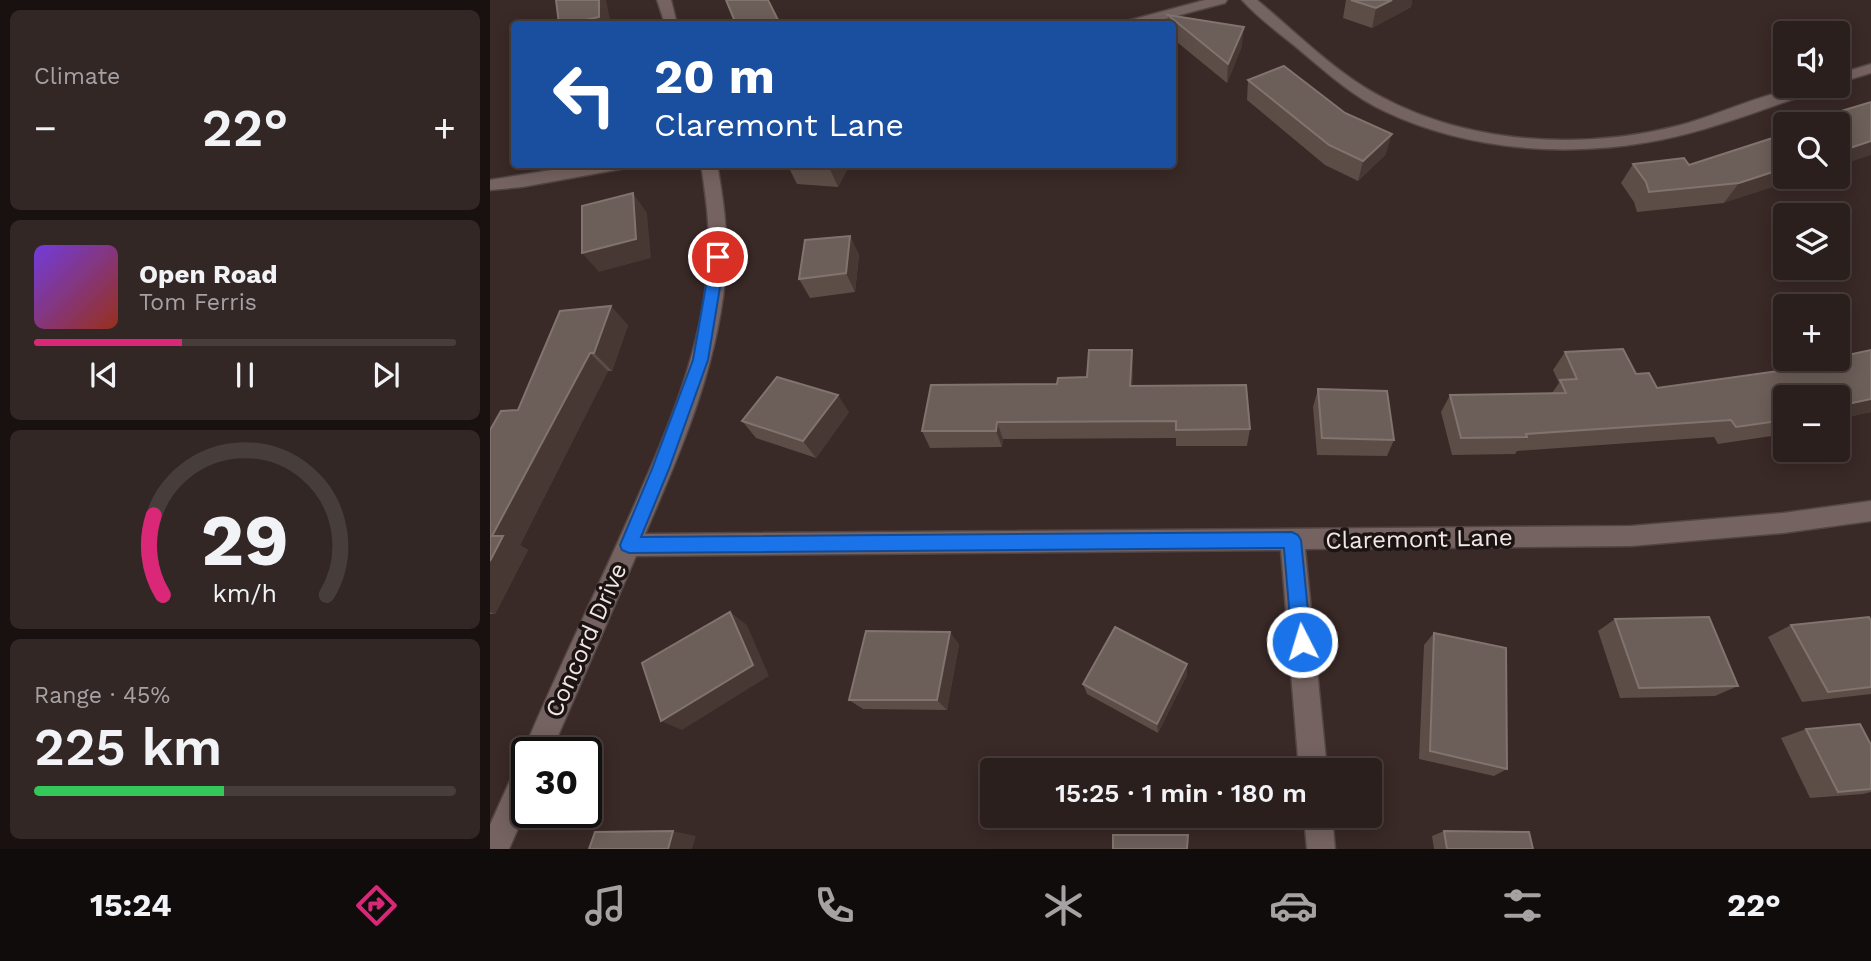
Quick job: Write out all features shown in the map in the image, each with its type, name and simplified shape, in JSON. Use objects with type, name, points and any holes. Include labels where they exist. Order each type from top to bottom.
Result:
[{"type":"street","points":[[664,0],[670,21]]},
{"type":"street","points":[[1143,21],[1220,0]]},
{"type":"street","points":[[1249,0],[1357,88],[1386,105],[1456,131],[1552,143],[1633,140],[1664,135],[1780,98]]},
{"type":"street","points":[[1850,75],[1871,68]]},
{"type":"street","points":[[490,185],[601,168]]},
{"type":"street","name":"Concord Drive","points":[[544,737],[629,545],[665,458],[700,360],[718,257],[717,195],[710,168]]},
{"type":"street","name":"Claremont Lane","points":[[629,545],[1631,536],[1783,523],[1871,511]]},
{"type":"street","points":[[1292,540],[1312,758]]},
{"type":"street","points":[[494,849],[511,811]]},
{"type":"street","points":[[1319,828],[1321,849]]},
{"type":"building","points":[[556,0],[599,0],[599,17],[581,21],[559,21]]},
{"type":"building","points":[[726,0],[768,0],[778,21],[735,21]]},
{"type":"building","points":[[1351,0],[1392,0],[1376,8]]},
{"type":"building","points":[[1168,15],[1244,27],[1228,64]]},
{"type":"building","points":[[1284,66],[1345,113],[1392,134],[1363,161],[1329,145],[1248,80]]},
{"type":"building","points":[[1871,102],[1871,141],[1850,148],[1850,112],[1838,112]]},
{"type":"building","points":[[1773,138],[1773,172],[1739,183],[1649,192],[1646,182],[1633,164],[1684,158],[1689,165]]},
{"type":"building","points":[[633,193],[636,239],[582,253],[582,206]]},
{"type":"building","points":[[850,236],[846,273],[799,279],[805,240]]},
{"type":"building","points":[[611,306],[594,353],[590,353],[492,536],[503,536],[490,561],[490,430],[501,411],[518,410],[560,311]]},
{"type":"building","points":[[1623,349],[1636,374],[1649,373],[1657,388],[1778,371],[1850,371],[1850,354],[1871,350],[1871,399],[1850,403],[1850,385],[1773,385],[1773,422],[1736,427],[1731,420],[1526,434],[1527,437],[1461,438],[1450,395],[1566,393],[1560,380],[1577,379],[1565,352]]},
{"type":"building","points":[[1089,350],[1132,350],[1130,386],[1246,385],[1250,429],[1176,430],[1176,421],[997,422],[996,431],[922,431],[931,385],[1057,384],[1058,378],[1087,377]]},
{"type":"building","points":[[777,377],[838,395],[803,441],[742,421]]},
{"type":"building","points":[[1318,389],[1387,391],[1394,440],[1322,438]]},
{"type":"building","points":[[730,612],[753,665],[661,721],[642,663]]},
{"type":"building","points":[[1709,617],[1738,686],[1639,688],[1615,619]]},
{"type":"building","points":[[1869,617],[1871,687],[1828,692],[1791,625]]},
{"type":"building","points":[[1115,627],[1187,664],[1157,724],[1083,684]]},
{"type":"building","points":[[866,631],[950,632],[937,700],[849,700]]},
{"type":"building","points":[[1434,633],[1506,648],[1507,769],[1430,751]]},
{"type":"building","points":[[1860,724],[1871,745],[1871,789],[1838,792],[1806,729]]},
{"type":"building","points":[[673,831],[668,849],[589,849],[595,832]]},
{"type":"building","points":[[1444,831],[1529,832],[1533,849],[1447,849]]},
{"type":"building","points":[[1113,835],[1188,835],[1187,849],[1113,849]]},
{"type":"route","points":[[718,257],[700,360],[661,469],[629,545],[1292,540],[1302,642]]}]
